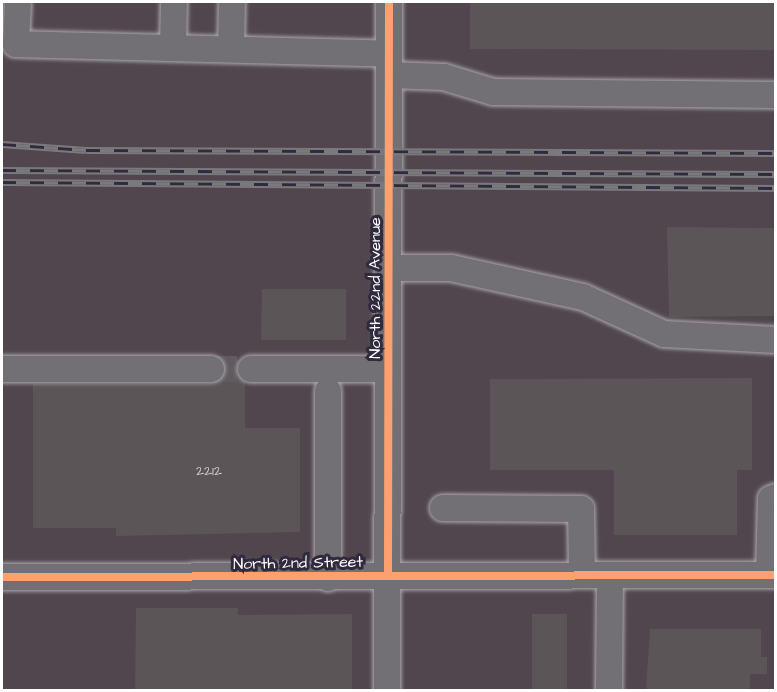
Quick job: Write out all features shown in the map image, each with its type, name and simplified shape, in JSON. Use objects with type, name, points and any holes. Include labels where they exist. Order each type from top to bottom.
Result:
[{"type":"street","points":[[18,2],[16,44],[231,49],[389,65],[444,77],[493,92],[776,95]]},
{"type":"street","points":[[173,48],[174,2]]},
{"type":"street","points":[[231,49],[232,2]]},
{"type":"street","name":"North 22nd Avenue","points":[[387,690],[389,2]]},
{"type":"street","points":[[388,268],[451,268],[583,297],[664,334],[776,340]]},
{"type":"street","points":[[2,369],[211,369]]},
{"type":"street","points":[[251,369],[388,369]]},
{"type":"street","points":[[327,392],[327,578]]},
{"type":"street","points":[[772,575],[771,499],[776,497]]},
{"type":"street","points":[[443,508],[581,509],[582,575]]},
{"type":"street","name":"North 2nd Street","points":[[2,577],[327,578],[388,575],[772,575]]},
{"type":"street","points":[[609,690],[610,575]]},
{"type":"shaded area","points":[[2,2],[775,2],[775,690],[2,690]]},
{"type":"building","points":[[470,2],[775,2],[775,50],[470,49]]},
{"type":"building","points":[[667,227],[776,228],[776,316],[669,317]]},
{"type":"building","points":[[262,289],[346,289],[346,340],[261,340]]},
{"type":"building","points":[[223,360],[239,360],[236,370],[245,382],[245,428],[300,428],[300,532],[116,536],[116,528],[33,528],[33,384],[211,384],[224,376]]},
{"type":"building","points":[[752,378],[752,470],[737,470],[737,535],[614,535],[614,470],[490,470],[490,379]]},
{"type":"building","points":[[136,608],[238,608],[238,615],[352,614],[352,690],[135,690]]},
{"type":"building","points":[[532,614],[567,614],[567,690],[532,690]]},
{"type":"building","points":[[650,629],[761,629],[761,657],[767,657],[767,674],[750,674],[750,690],[646,690]]},
{"type":"tunnel","points":[[211,369],[251,369]]},
{"type":"railway","points":[[2,144],[86,150],[776,153]]},
{"type":"railway","points":[[2,170],[776,174]]},
{"type":"railway","points":[[2,182],[776,188]]},
{"type":"cycle path","points":[[388,575],[389,2]]},
{"type":"cycle path","points":[[2,577],[776,575]]}]
